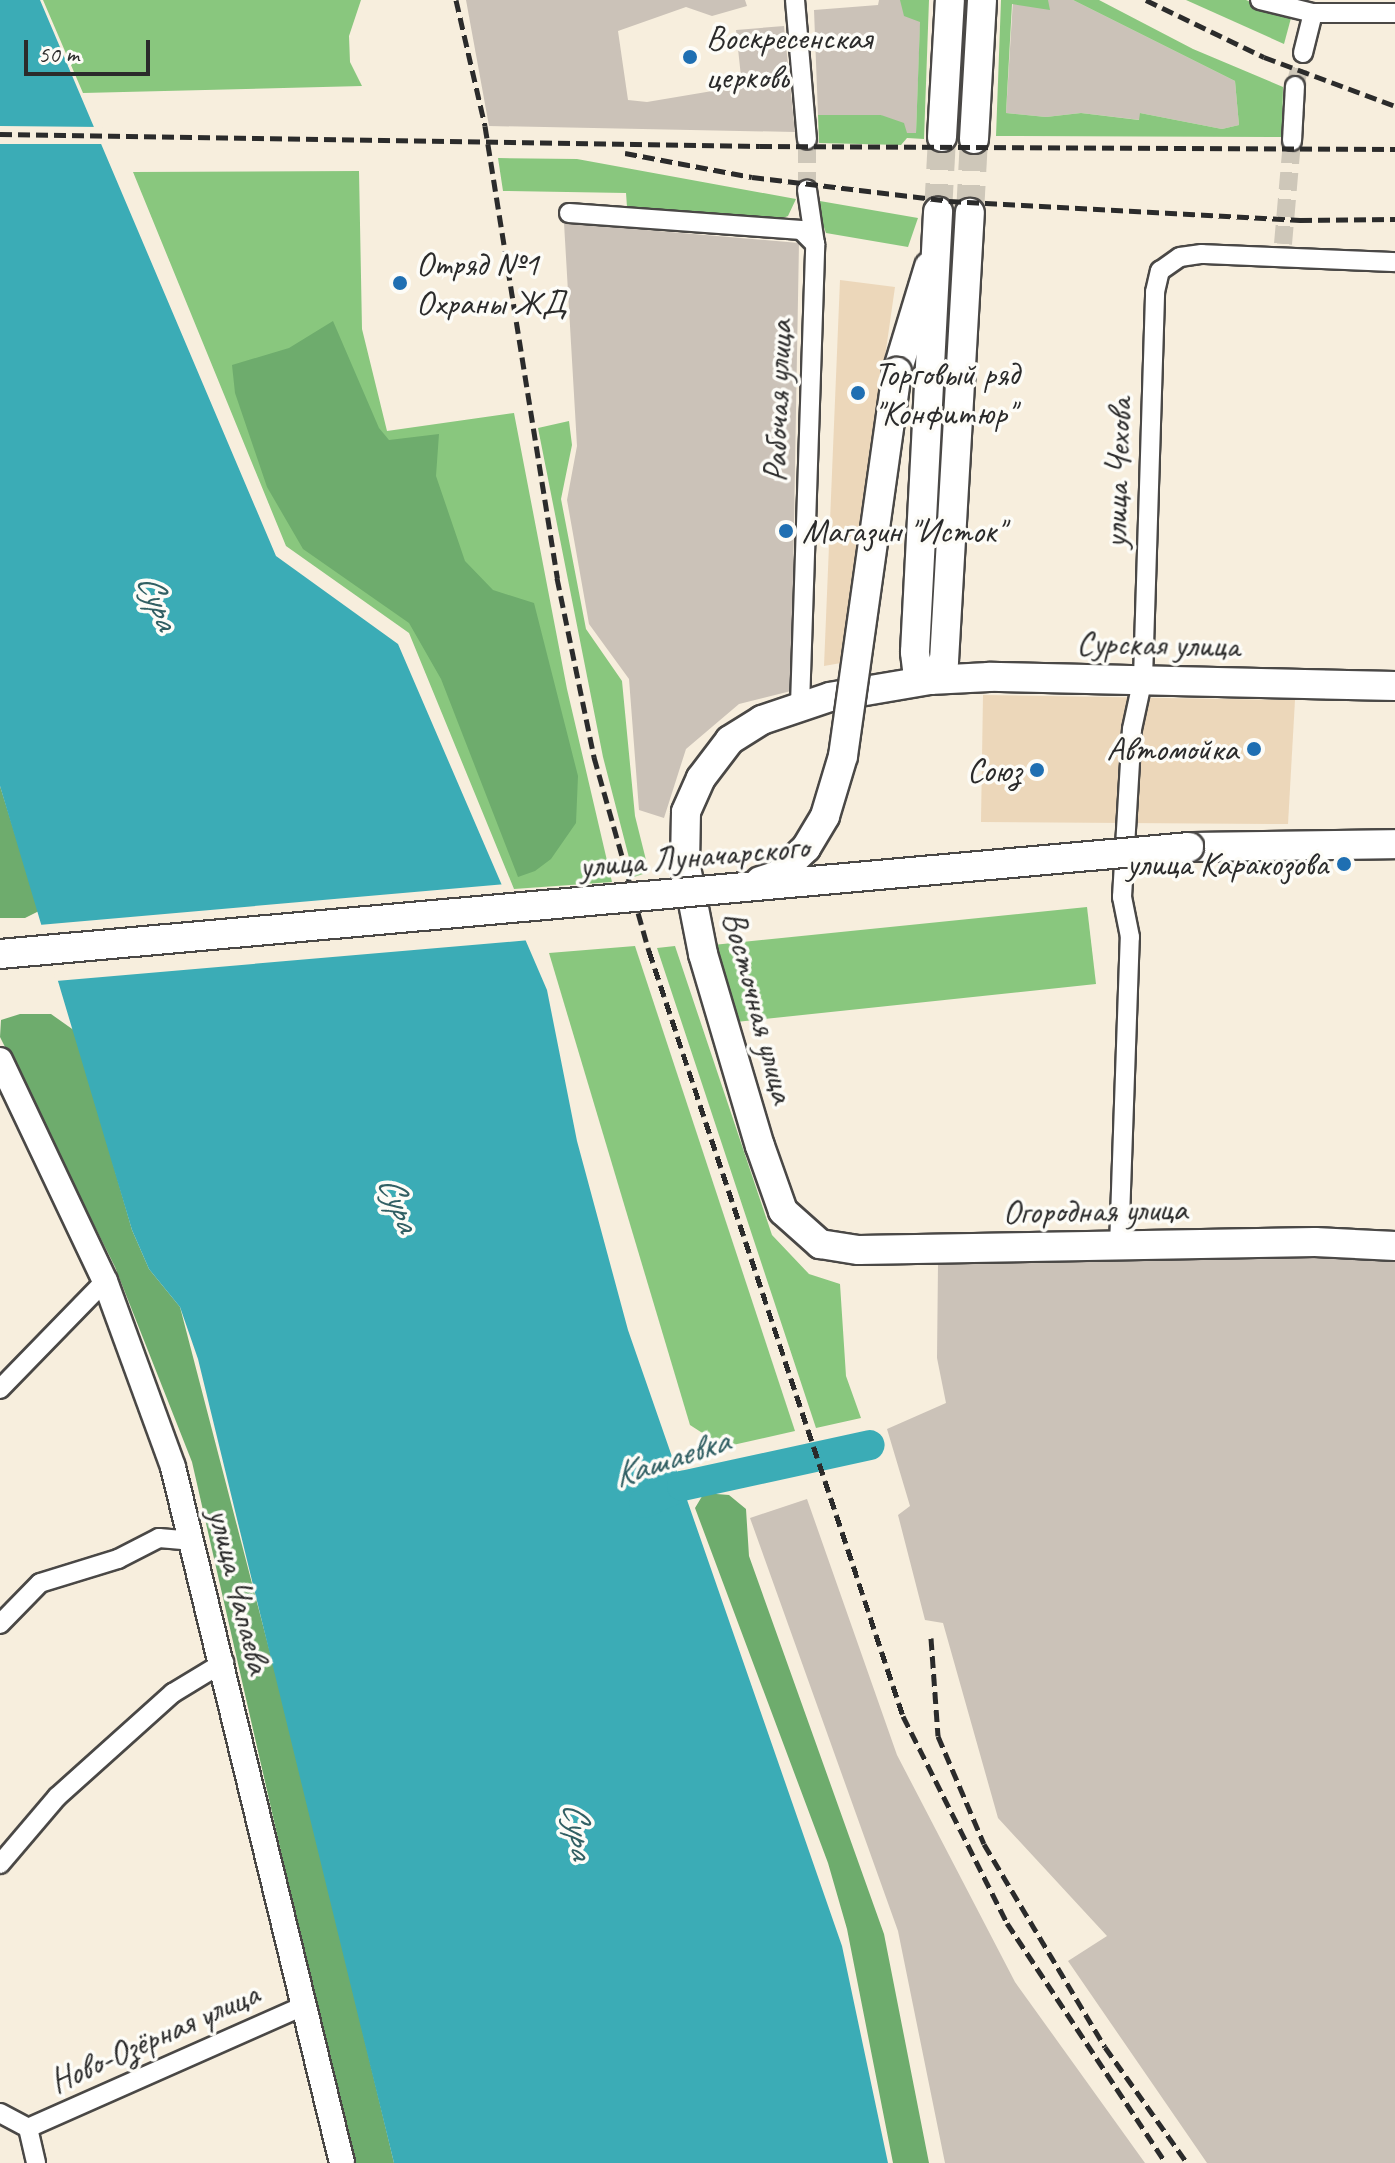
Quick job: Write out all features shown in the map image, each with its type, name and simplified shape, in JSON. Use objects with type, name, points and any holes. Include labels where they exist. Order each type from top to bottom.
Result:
[{"type":"main road","points":[[942,137],[950,0]]},
{"type":"main road","points":[[974,139],[982,0]]},
{"type":"main road","points":[[938,212],[915,652],[917,669],[930,680],[944,661],[970,213]]},
{"type":"main road","points":[[740,888],[778,875],[806,848],[825,816],[843,756],[897,372],[916,297],[937,248]]},
{"type":"main road","points":[[946,626],[966,661],[989,677]]},
{"type":"main road","points":[[892,687],[907,672],[915,652]]},
{"type":"main road","name":"Восточная улица","points":[[800,1229],[783,1211],[760,1146],[703,954],[685,862],[686,812],[714,759],[751,727],[800,705],[930,680],[989,677]]},
{"type":"main road","name":"Сурская улица","points":[[989,677],[1143,678],[1395,686]]},
{"type":"main road","name":"улица Луначарского","points":[[0,954],[1189,847],[1395,844]]},
{"type":"main road","name":"Огородная улица","points":[[800,1229],[820,1244],[859,1250],[1395,1246]]},
{"type":"street","points":[[795,0],[807,139]]},
{"type":"street","points":[[1260,0],[1313,13],[1395,13]]},
{"type":"street","points":[[1303,53],[1313,13]]},
{"type":"street","points":[[1292,141],[1295,86]]},
{"type":"street","name":"Рабочая улица","points":[[800,705],[815,244],[807,190]]},
{"type":"street","points":[[569,213],[801,230],[815,244]]},
{"type":"street","name":"улица Чехова","points":[[1119,1247],[1130,937],[1122,897],[1132,729],[1143,678],[1155,292],[1160,271],[1180,257],[1202,254],[1282,252],[1395,262]]},
{"type":"street","name":"улица Чапаева","points":[[0,1060],[105,1281],[194,1541],[342,2163]]},
{"type":"street","points":[[0,1389],[105,1281]]},
{"type":"street","points":[[0,1624],[40,1583],[118,1559],[159,1538],[194,1541]]},
{"type":"street","points":[[0,1864],[57,1797],[173,1693],[224,1662]]},
{"type":"street","name":"Ново-Озёрная улица","points":[[28,2128],[305,2005]]},
{"type":"street","points":[[0,2113],[28,2128],[36,2163]]},
{"type":"shaded area","points":[[466,0],[745,0],[747,6],[712,16],[686,7],[618,31],[628,100],[647,102],[742,86],[736,30],[784,26],[795,132],[489,126]]},
{"type":"shaded area","points":[[879,0],[921,0],[916,133],[906,133],[881,115],[818,115],[814,10],[878,5]]},
{"type":"shaded area","points":[[1013,0],[1073,0],[1235,81],[1239,125],[1222,129],[1140,113],[1140,120],[1081,113],[1046,117],[1006,113]]},
{"type":"shaded area","points":[[564,223],[799,243],[791,691],[739,704],[686,749],[664,818],[639,810],[629,679],[589,624],[567,500],[577,446]]},
{"type":"shaded area","name":"Торговый ряд \"Конфитюр\"","points":[[840,280],[895,287],[841,663],[824,666]]},
{"type":"shaded area","points":[[983,695],[1295,700],[1288,824],[981,822]]},
{"type":"shaded area","points":[[1304,1255],[1395,1259],[1395,2163],[1207,2163],[1068,1961],[1107,1936],[998,1818],[943,1623],[925,1620],[898,1515],[910,1506],[887,1429],[946,1403],[937,1358],[938,1264]]},
{"type":"shaded area","points":[[807,1499],[897,1755],[1015,1982],[1145,2163],[945,2163],[898,1931],[750,1518]]},
{"type":"green space","points":[[43,0],[361,0],[349,36],[350,62],[362,86],[83,93]]},
{"type":"green space","points":[[900,0],[929,0],[924,139],[907,138],[901,145],[819,143],[818,115],[881,115],[904,123],[907,133],[916,133],[920,22],[904,16]]},
{"type":"green space","points":[[1001,0],[1048,0],[1050,10],[1012,4],[1006,113],[1046,117],[1081,113],[1139,120],[1140,113],[1222,129],[1239,125],[1235,81],[1073,0],[1099,0],[1193,49],[1283,87],[1282,137],[996,136]]},
{"type":"green space","points":[[1186,0],[1246,0],[1291,18],[1284,44]]},
{"type":"green space","points":[[498,158],[577,159],[796,199],[788,216],[768,224],[627,207],[626,193],[503,191]]},
{"type":"green space","points":[[359,171],[362,329],[387,431],[514,413],[567,689],[612,882],[514,889],[409,633],[286,546],[133,172]]},
{"type":"green space","points":[[814,200],[918,218],[908,247],[826,233]]},
{"type":"green space","points":[[333,321],[379,428],[389,440],[439,434],[436,476],[465,561],[493,590],[534,603],[578,776],[576,823],[551,859],[535,871],[518,877],[441,679],[409,623],[303,549],[267,487],[235,393],[232,365],[289,348]]},
{"type":"green space","points":[[569,421],[572,445],[561,499],[586,629],[622,681],[635,816],[649,872],[634,877],[603,757],[538,428]]},
{"type":"green space","points":[[0,786],[39,911],[25,918],[0,918]]},
{"type":"green space","points":[[1087,907],[1096,984],[736,1022],[713,945]]},
{"type":"green space","points":[[635,946],[795,1431],[724,1447],[690,1425],[549,953]]},
{"type":"green space","points":[[675,946],[772,1235],[809,1274],[840,1284],[846,1376],[861,1418],[816,1428],[657,948]]},
{"type":"green space","points":[[20,1014],[51,1014],[75,1031],[132,1230],[149,1269],[180,1307],[298,1760],[394,2163],[352,2163],[192,1462],[115,1267],[0,1037],[1,1020]]},
{"type":"green space","points":[[704,1493],[729,1495],[746,1509],[749,1556],[884,1934],[929,2163],[893,2163],[847,1929],[828,1863],[695,1508]]},
{"type":"water","name":"Сура","points":[[0,0],[40,0],[276,556],[398,644],[547,990],[577,1141],[628,1330],[842,1946],[888,2163],[394,2163],[198,1359],[180,1307],[149,1269],[132,1230],[0,786]]},
{"type":"pier","points":[[0,126],[102,127],[109,144],[0,144]]},
{"type":"pier","points":[[506,884],[530,940],[56,981],[39,925]]},
{"type":"waterway","name":"Кашаевка","points":[[644,1503],[682,1486],[870,1445]]},
{"type":"tunnel","points":[[1295,86],[1303,53]]},
{"type":"tunnel","points":[[938,212],[942,137]]},
{"type":"tunnel","points":[[807,139],[807,190]]},
{"type":"tunnel","points":[[970,213],[974,139]]},
{"type":"tunnel","points":[[1283,244],[1292,141]]},
{"type":"railway","points":[[456,0],[485,126],[557,578],[594,757],[649,951],[903,1716],[1007,1923],[1166,2163]]},
{"type":"railway","points":[[1146,0],[1264,57],[1395,106]]},
{"type":"railway","points":[[0,134],[760,146],[1395,149]]},
{"type":"railway","points":[[625,153],[752,177],[949,201],[1300,220],[1395,219]]},
{"type":"railway","points":[[931,1638],[938,1736],[984,1844],[1105,2047],[1187,2163]]},
{"type":"place","name":"Воскресенская церковь","points":[[690,57]]},
{"type":"place","name":"Отряд №1 Охраны ЖД","points":[[400,283]]},
{"type":"place","name":"Торговый ряд \"Конфитюр\"","points":[[858,393]]},
{"type":"place","name":"Магазин \"Исток\"","points":[[786,531]]},
{"type":"place","name":"Автомойка","points":[[1254,749]]},
{"type":"place","name":"Союз","points":[[1037,770]]},
{"type":"place","name":"улица Каракозова","points":[[1344,864]]}]
